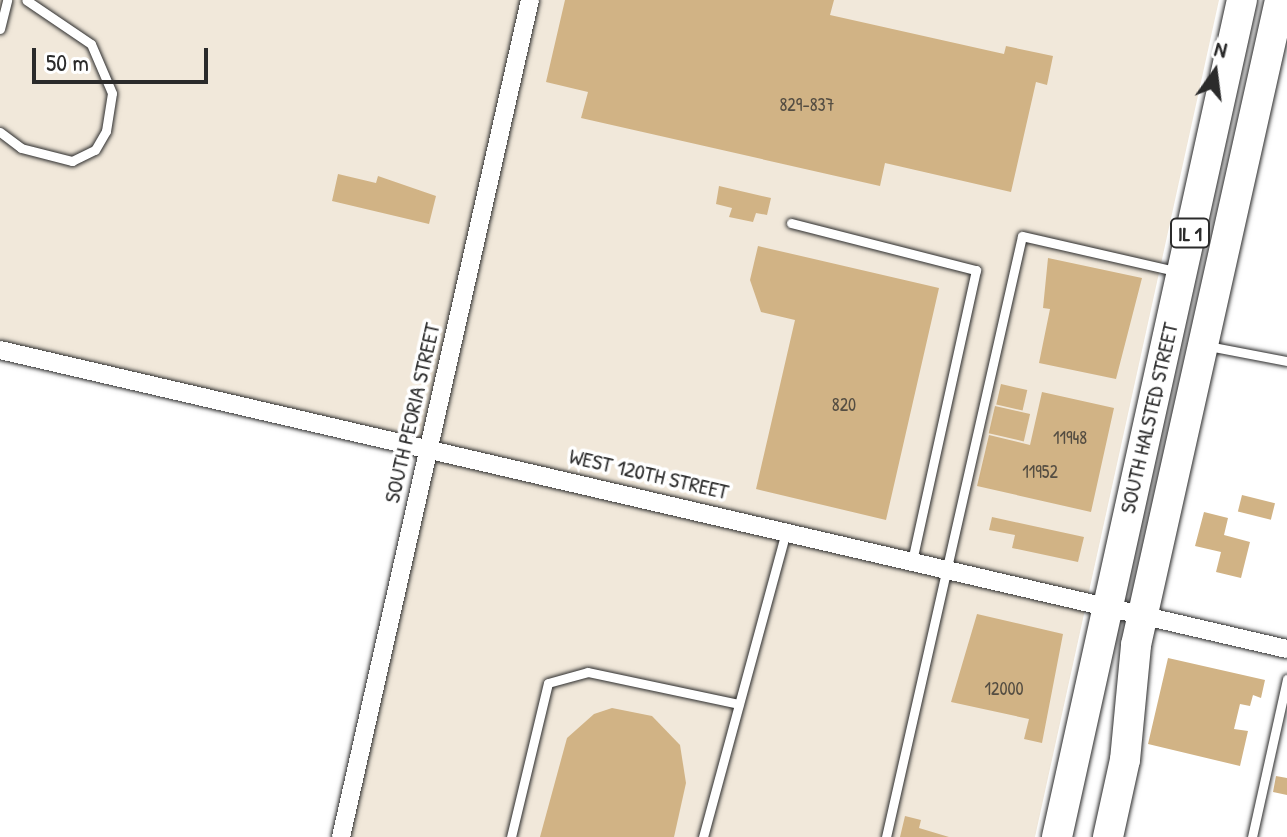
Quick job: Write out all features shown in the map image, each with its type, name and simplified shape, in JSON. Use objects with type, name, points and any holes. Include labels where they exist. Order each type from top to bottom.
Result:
[{"type":"main road","name":"SOUTH HALSTED STREET","points":[[1057,837],[1242,0]]},
{"type":"main road","name":"SOUTH HALSTED STREET","points":[[1108,837],[1125,760],[1142,615],[1280,0]]},
{"type":"street","name":"SOUTH PEORIA STREET","points":[[341,837],[530,0]]},
{"type":"street","name":"WEST 120TH STREET","points":[[0,350],[429,447],[1287,649]]},
{"type":"lane","points":[[0,29],[7,0]]},
{"type":"lane","points":[[0,132],[21,148],[72,161],[95,150],[106,131],[112,93],[91,44],[26,0]]},
{"type":"lane","points":[[791,223],[976,270],[912,561]]},
{"type":"lane","points":[[886,837],[1022,236],[1181,273]]},
{"type":"lane","points":[[1203,345],[1287,361]]},
{"type":"lane","points":[[703,837],[786,531]]},
{"type":"lane","points":[[511,837],[548,683],[588,672],[739,704]]},
{"type":"lane","points":[[1252,837],[1287,679]]},
{"type":"shaded area","points":[[0,0],[1219,0],[1035,837],[346,837],[434,444],[0,344]]},
{"type":"building","points":[[565,0],[834,0],[830,15],[1004,54],[1006,46],[1053,56],[1047,85],[1036,82],[1011,192],[885,163],[880,186],[581,118],[588,92],[546,82]]},
{"type":"building","points":[[338,174],[376,183],[378,176],[436,196],[429,224],[332,201]]},
{"type":"building","points":[[719,186],[771,198],[767,215],[756,213],[753,222],[729,217],[732,208],[716,204]]},
{"type":"building","points":[[758,246],[939,288],[886,520],[756,489],[795,320],[761,312],[750,280]]},
{"type":"building","points":[[1048,258],[1142,278],[1116,379],[1039,363],[1050,309],[1043,308]]},
{"type":"building","points":[[1001,384],[1027,390],[1023,411],[996,404]]},
{"type":"building","points":[[1042,392],[1114,408],[1091,512],[977,486],[989,435],[1030,445]]},
{"type":"building","points":[[995,406],[1030,414],[1024,441],[989,433]]},
{"type":"building","points":[[1242,495],[1275,503],[1271,520],[1238,511]]},
{"type":"building","points":[[1204,512],[1228,518],[1224,535],[1250,542],[1241,578],[1216,572],[1221,552],[1195,546]]},
{"type":"building","points":[[992,517],[1084,537],[1078,562],[1012,548],[1015,535],[989,530]]},
{"type":"building","points":[[977,614],[1063,634],[1042,743],[1024,739],[1029,719],[951,702]]},
{"type":"building","points":[[1168,658],[1265,680],[1261,698],[1253,695],[1250,706],[1240,704],[1234,729],[1248,731],[1240,766],[1148,744]]},
{"type":"building","points":[[612,708],[652,716],[680,745],[686,783],[674,837],[540,837],[567,738],[594,714]]},
{"type":"building","points":[[1276,776],[1287,778],[1287,795],[1273,792]]},
{"type":"building","points":[[905,816],[921,820],[919,828],[949,837],[900,837]]}]
